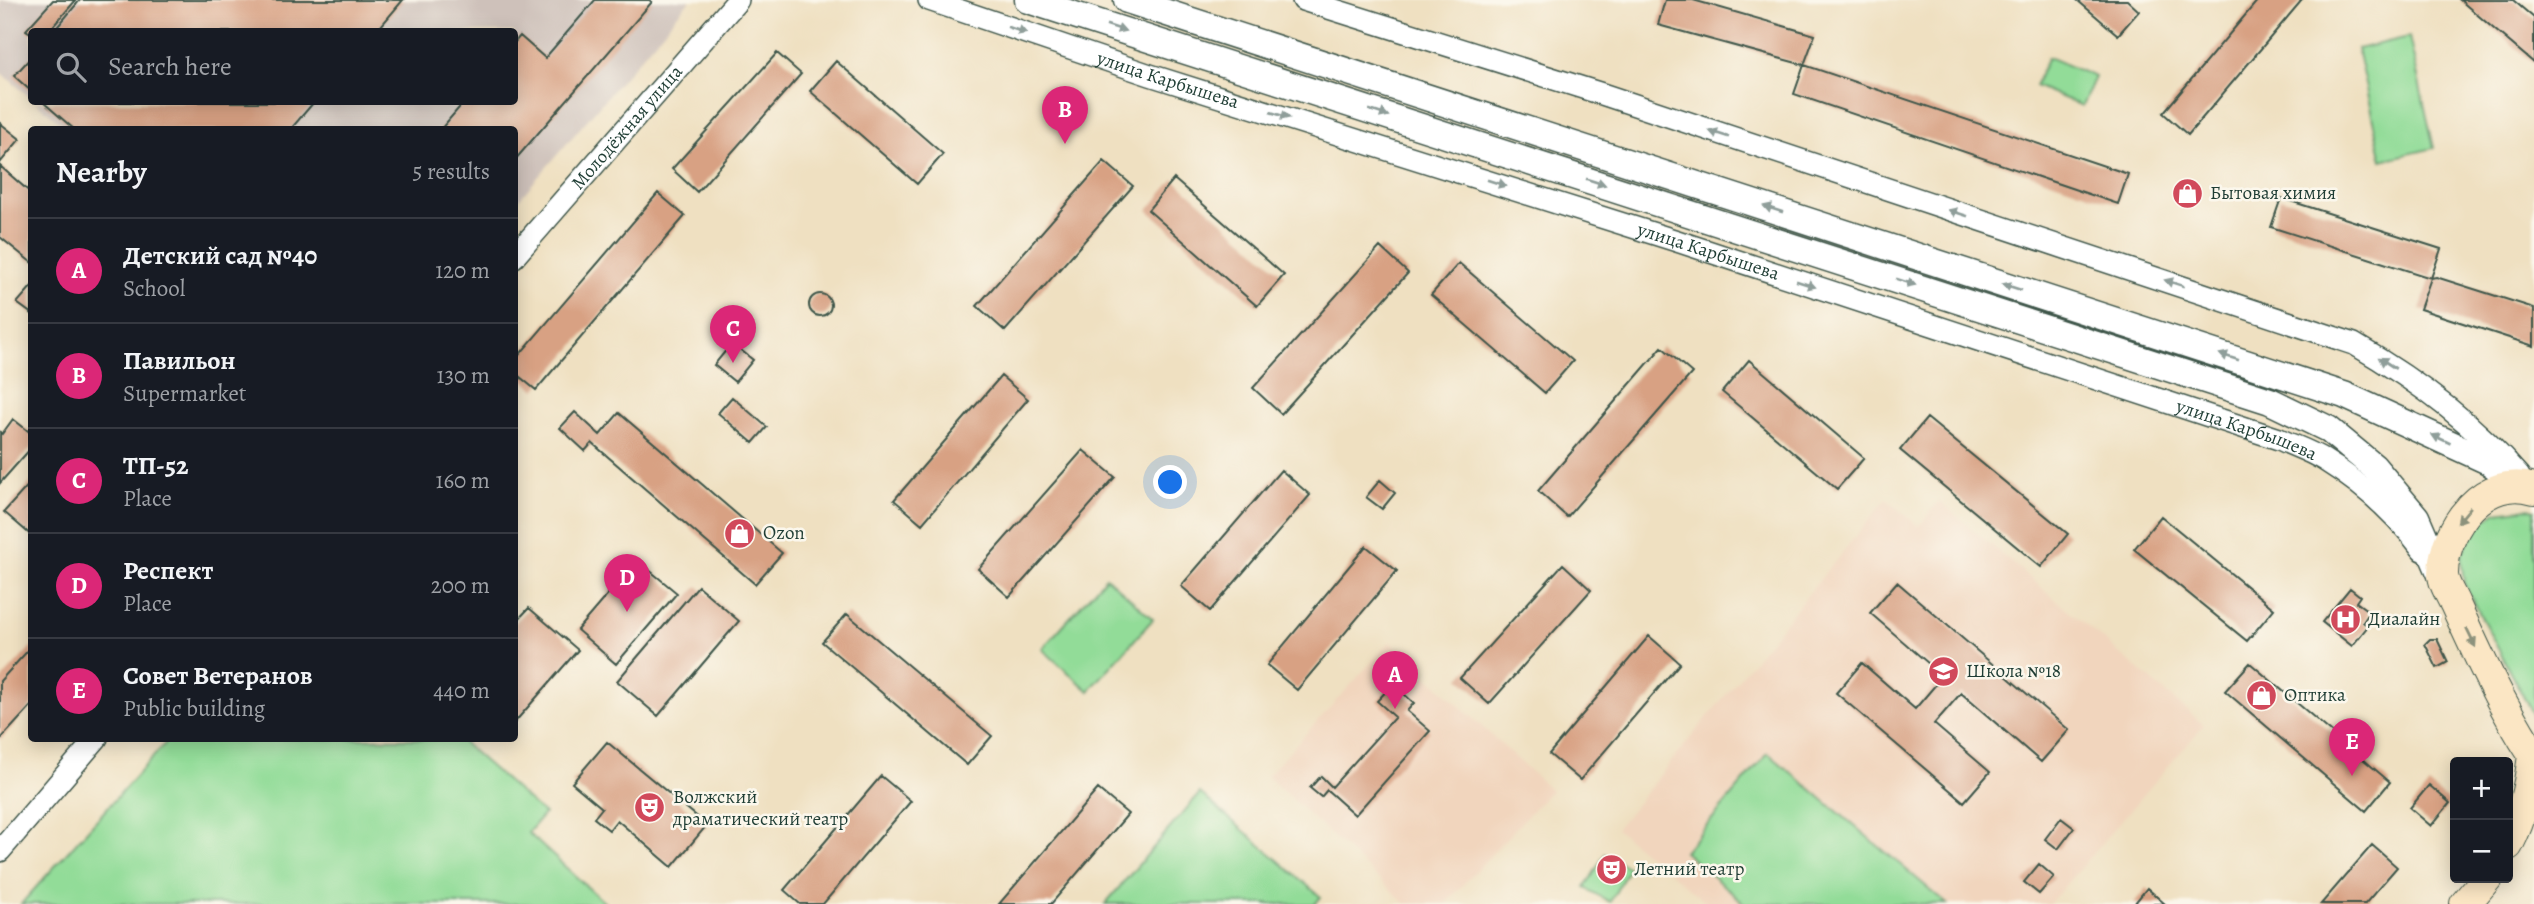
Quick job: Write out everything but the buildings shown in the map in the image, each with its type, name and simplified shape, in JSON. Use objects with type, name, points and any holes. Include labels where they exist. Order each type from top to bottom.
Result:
[{"type":"main road","points":[[2442,577],[2449,542],[2458,520],[2480,498],[2502,487],[2528,487]]},
{"type":"main road","name":"улица Карбышева","points":[[2442,577],[2469,635],[2534,756]]},
{"type":"main road","points":[[2513,836],[2528,793],[2534,756]]},
{"type":"main road","points":[[2513,856],[2534,846]]},
{"type":"main road","points":[[2465,904],[2483,883]]},
{"type":"street","name":"Молодёжная улица","points":[[518,252],[738,0]]},
{"type":"street","name":"улица Карбышева","points":[[929,0],[1150,75],[1677,241],[2279,439],[2322,458],[2362,488],[2408,529],[2442,577]]},
{"type":"street","name":"улица Карбышева","points":[[1028,0],[2270,401],[2328,429],[2374,467],[2416,517],[2442,577]]},
{"type":"street","points":[[1127,0],[2344,395],[2488,461],[2528,487]]},
{"type":"street","points":[[1303,0],[1599,93],[2354,344],[2391,366],[2499,452],[2528,487]]},
{"type":"street","points":[[0,851],[94,742]]},
{"type":"shaded area","points":[[0,0],[690,0],[518,201],[518,126],[65,126],[39,105],[518,105],[518,28],[28,28],[28,95],[0,72]]},
{"type":"shaded area","name":"Школа №18","points":[[1886,499],[1919,526],[1939,501],[2204,725],[2049,904],[1708,904],[1616,829]]},
{"type":"shaded area","points":[[1390,642],[1551,790],[1445,904],[1406,904],[1267,776]]},
{"type":"green space","points":[[2409,37],[2434,148],[2382,160],[2357,49]]},
{"type":"green space","points":[[2048,57],[2095,77],[2082,106],[2035,86]]},
{"type":"green space","points":[[2528,508],[2534,510],[2534,717],[2464,584],[2461,556],[2474,528],[2497,512]]},
{"type":"green space","points":[[1106,577],[1153,619],[1089,691],[1042,649]]},
{"type":"green space","points":[[166,742],[462,742],[544,814],[528,833],[606,904],[21,904]]},
{"type":"green space","points":[[1768,753],[1947,904],[1745,904],[1684,852]]},
{"type":"green space","points":[[1200,793],[1321,897],[1315,904],[1105,904]]},
{"type":"green space","points":[[1605,854],[1629,868],[1610,902],[1585,888]]},
{"type":"place","name":"Павильон","points":[[1065,144]]},
{"type":"place","name":"Бытовая химия","points":[[2187,193]]},
{"type":"place","name":"ТП-52","points":[[733,363]]},
{"type":"place","name":"Ozon","points":[[740,533]]},
{"type":"place","name":"Респект","points":[[627,612]]},
{"type":"place","name":"Диалайн","points":[[2345,619]]},
{"type":"place","name":"Школа №18","points":[[1943,671]]},
{"type":"place","name":"Оптика","points":[[2261,695]]},
{"type":"place","name":"Детский сад №40","points":[[1395,709]]},
{"type":"place","name":"Совет Ветеранов","points":[[2352,776]]},
{"type":"place","name":"Волжский драматический театр","points":[[650,808]]},
{"type":"place","name":"Летний театр","points":[[1611,869]]}]
